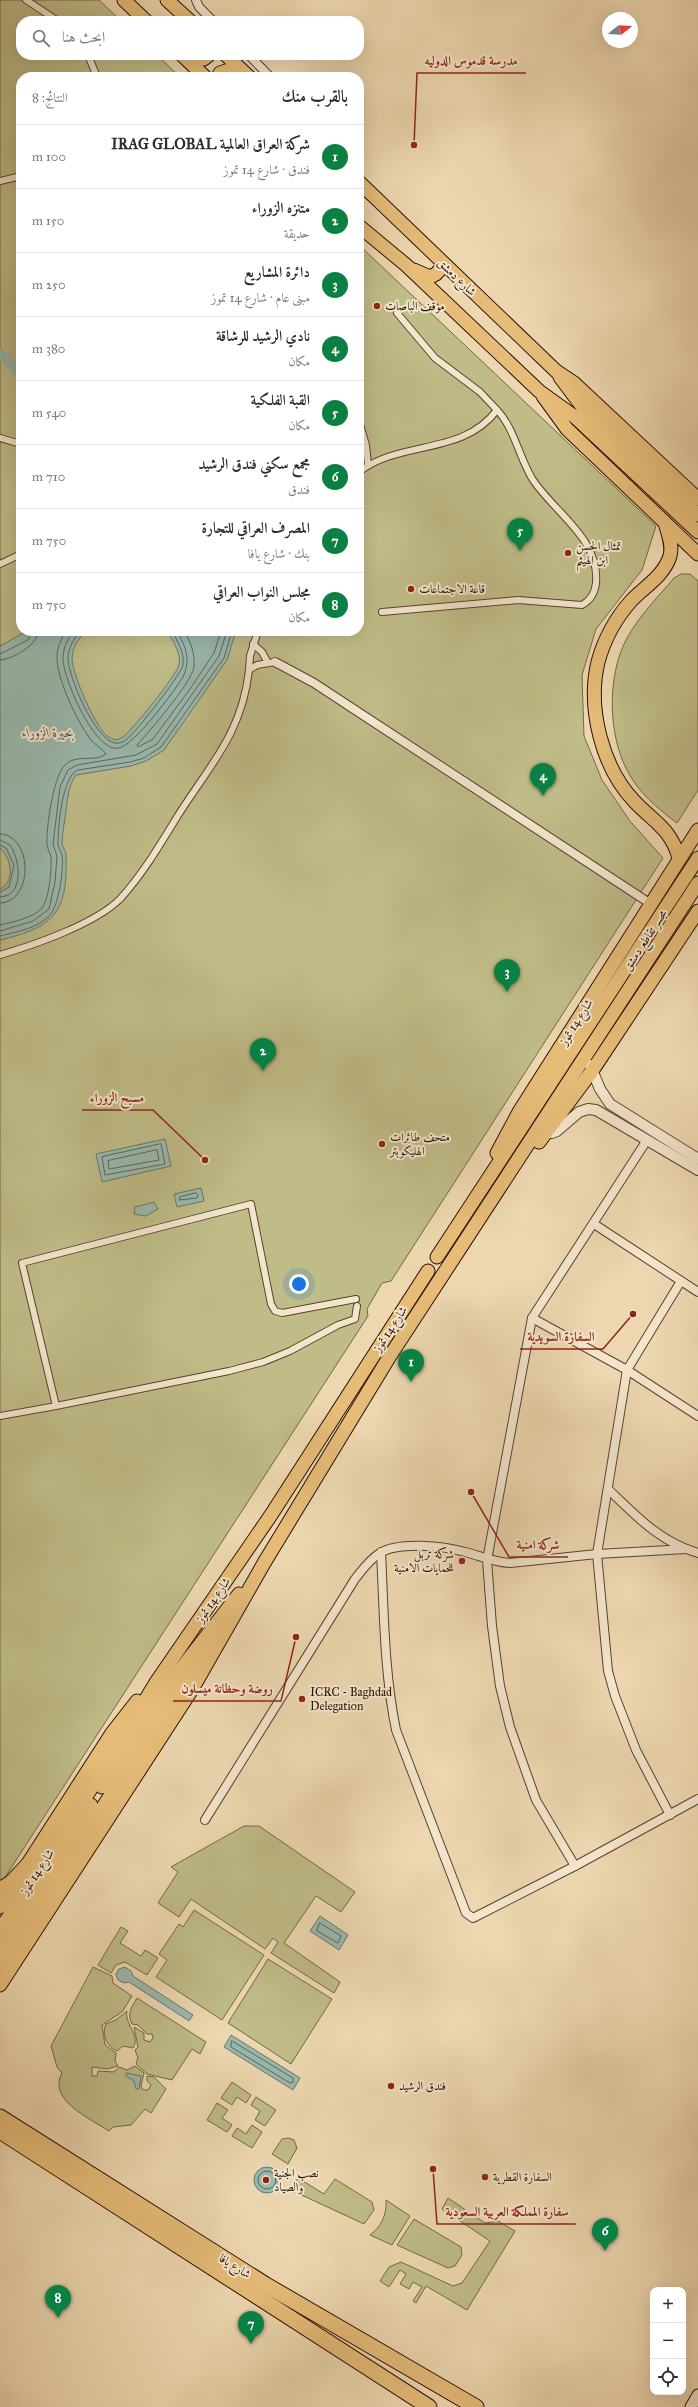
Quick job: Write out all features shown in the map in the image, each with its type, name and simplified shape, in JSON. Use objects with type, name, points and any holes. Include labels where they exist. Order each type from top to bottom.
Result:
[{"type":"highway","points":[[0,1890],[11,1883],[31,1862]]},
{"type":"highway","name":"شارع يافا","points":[[0,2117],[266,2285],[476,2407]]},
{"type":"highway","name":"شارع يافا","points":[[0,2131],[429,2407]]},
{"type":"main road","points":[[124,0],[141,16]]},
{"type":"main road","points":[[167,0],[185,16]]},
{"type":"main road","points":[[187,60],[200,72]]},
{"type":"main road","points":[[231,60],[244,72]]},
{"type":"main road","points":[[222,72],[229,69],[238,72]]},
{"type":"main road","name":"شارع دمشق","points":[[364,187],[556,371],[579,388],[698,499]]},
{"type":"main road","points":[[364,230],[406,265],[539,391],[576,417],[698,532]]},
{"type":"main road","points":[[406,265],[430,277],[436,274],[444,265]]},
{"type":"main road","name":"شارع دمشق","points":[[556,371],[584,409],[698,515]]},
{"type":"main road","points":[[539,391],[567,429],[698,554]]},
{"type":"main road","points":[[665,523],[672,548],[668,560],[662,572],[621,614],[606,638],[598,664],[595,700],[601,739],[614,772],[634,802],[669,834],[679,858]]},
{"type":"main road","name":"شارع 14 تموز","points":[[462,1219],[519,1112],[698,830]]},
{"type":"main road","name":"مجسر تقاطع دمشق","points":[[597,1026],[698,858]]},
{"type":"main road","name":"مجسر تقاطع دمشق","points":[[597,1026],[698,883]]},
{"type":"main road","name":"شارع 14 تموز","points":[[476,1224],[592,1071],[698,911]]},
{"type":"main road","name":"شارع 14 تموز","points":[[0,1984],[191,1691],[264,1563],[388,1359],[587,1055],[597,1026]]},
{"type":"main road","name":"شارع 14 تموز","points":[[437,1257],[522,1130],[597,1026]]},
{"type":"main road","points":[[519,1112],[518,1121],[522,1130],[534,1136],[547,1132]]},
{"type":"main road","name":"شارع 14 تموز","points":[[0,1930],[96,1781],[157,1681],[271,1514],[428,1271]]},
{"type":"main road","points":[[376,1352],[388,1359]]},
{"type":"main road","points":[[0,1966],[204,1650],[264,1563]]},
{"type":"main road","name":"شارع 14 تموز","points":[[0,1949],[170,1683],[264,1563]]},
{"type":"main road","points":[[0,1907],[31,1862],[120,1722],[157,1681]]},
{"type":"main road","points":[[691,2407],[698,2395]]},
{"type":"street","points":[[26,0],[50,16]]},
{"type":"street","points":[[196,0],[199,7],[208,16]]},
{"type":"street","points":[[90,60],[95,72]]},
{"type":"street","points":[[254,60],[265,72]]},
{"type":"street","points":[[0,181],[16,177]]},
{"type":"street","points":[[382,612],[489,602],[538,601],[582,605],[589,601],[596,588],[597,570],[591,551],[533,479],[506,421],[480,392],[435,358],[397,313]]},
{"type":"street","points":[[364,468],[368,465],[456,439],[478,429],[486,423],[496,410]]},
{"type":"street","points":[[0,438],[16,443]]},
{"type":"street","points":[[364,438],[368,465]]},
{"type":"street","points":[[0,564],[16,556]]},
{"type":"street","points":[[0,955],[62,933],[95,916],[119,899],[158,848],[230,738],[244,705],[253,644],[256,636]]},
{"type":"street","points":[[253,644],[272,663],[320,688],[651,904]]},
{"type":"street","points":[[249,670],[257,665],[272,663]]},
{"type":"street","points":[[587,1055],[592,1071],[610,1104],[698,1160]]},
{"type":"street","points":[[547,1132],[552,1133],[556,1131],[579,1112],[588,1109],[596,1110],[698,1170]]},
{"type":"street","points":[[575,1866],[536,1800],[510,1727],[500,1686],[492,1626],[487,1560],[532,1318],[647,1140]]},
{"type":"street","points":[[56,1406],[22,1263],[251,1204],[271,1304],[275,1311],[282,1313],[356,1299]]},
{"type":"street","points":[[594,1224],[698,1292]]},
{"type":"street","points":[[670,1815],[636,1750],[615,1696],[608,1671],[597,1554],[628,1370],[681,1281]]},
{"type":"street","points":[[0,1416],[229,1371],[263,1362],[290,1352],[338,1325],[355,1319],[357,1306]]},
{"type":"street","points":[[532,1318],[628,1370],[698,1416]]},
{"type":"street","points":[[608,1489],[644,1525],[666,1540],[686,1550],[698,1553]]},
{"type":"street","points":[[205,1820],[355,1580],[367,1563],[381,1552],[409,1546],[439,1548],[465,1552],[487,1560],[510,1563],[597,1554],[686,1550]]},
{"type":"street","points":[[381,1552],[390,1705],[396,1730],[466,1913],[473,1918],[481,1916],[698,1799]]},
{"type":"shaded area","points":[[0,0],[99,0],[116,16],[16,16],[16,60],[162,60],[175,72],[16,72],[16,636],[364,636],[364,250],[656,526],[642,570],[596,629],[582,675],[584,736],[602,780],[630,821],[663,858],[391,1281],[382,1283],[367,1309],[368,1316],[0,1885]]},
{"type":"shaded area","points":[[681,574],[690,574],[698,581],[698,790],[677,823],[649,799],[631,778],[621,756],[616,740],[612,705],[615,671],[626,640],[636,623],[648,608],[674,578]]},
{"type":"shaded area","points":[[244,1826],[259,1826],[355,1892],[341,1912],[316,1896],[284,1943],[340,1982],[334,1993],[271,1953],[278,1942],[273,1938],[265,1949],[191,1899],[179,1917],[158,1903],[178,1872],[171,1867]]},
{"type":"shaded area","points":[[194,1910],[264,1955],[222,2020],[156,1977],[167,1960],[159,1954],[179,1924],[183,1927]]},
{"type":"shaded area","points":[[121,1927],[128,1931],[120,1943],[141,1956],[145,1950],[158,1958],[147,1975],[125,1962],[116,1965],[111,1973],[98,1965]]},
{"type":"shaded area","points":[[268,1959],[332,1999],[291,2064],[228,2023]]},
{"type":"shaded area","points":[[93,1967],[112,1976],[113,1983],[132,1996],[122,2012],[102,2025],[105,2045],[116,2053],[115,2061],[118,2066],[107,2069],[92,2067],[92,2076],[97,2076],[98,2071],[114,2072],[119,2067],[127,2070],[135,2066],[144,2073],[141,2086],[143,2090],[148,2090],[151,2085],[147,2081],[147,2076],[154,2077],[166,2089],[151,2113],[145,2109],[131,2125],[113,2127],[109,2131],[73,2108],[60,2092],[59,2083],[62,2073],[57,2067],[51,2046]]},
{"type":"shaded area","points":[[137,1998],[206,2042],[200,2054],[192,2049],[172,2080],[147,2074],[136,2064],[138,2058],[135,2050],[138,2047],[134,2027],[144,2033],[144,2040],[150,2042],[153,2038],[152,2034],[147,2034],[138,2025],[132,2024],[130,2011]]},
{"type":"shaded area","points":[[127,2011],[128,2020],[134,2034],[135,2043],[133,2048],[123,2046],[117,2051],[110,2046],[106,2040],[104,2032],[106,2024],[116,2020]]},
{"type":"shaded area","points":[[232,2082],[251,2095],[246,2103],[237,2097],[232,2105],[221,2098]]},
{"type":"shaded area","points":[[256,2097],[276,2110],[265,2126],[255,2120],[260,2111],[251,2105]]},
{"type":"shaded area","points":[[217,2103],[228,2110],[222,2118],[232,2125],[227,2132],[207,2120]]},
{"type":"shaded area","points":[[252,2125],[262,2132],[252,2148],[232,2136],[237,2128],[246,2134]]},
{"type":"shaded area","points":[[288,2138],[294,2140],[297,2148],[288,2164],[272,2154],[282,2139]]},
{"type":"shaded area","points":[[298,2178],[324,2194],[335,2179],[372,2202],[374,2210],[364,2224],[293,2191],[292,2188]]},
{"type":"shaded area","points":[[448,2198],[485,2223],[498,2221],[515,2231],[467,2310],[426,2286],[416,2303],[413,2301],[422,2287],[413,2282],[409,2289],[400,2284],[406,2274],[400,2270],[389,2287],[380,2281],[389,2267],[401,2262],[453,2286],[462,2283],[490,2241],[442,2209]]},
{"type":"shaded area","points":[[386,2200],[410,2216],[392,2245],[370,2235],[380,2224],[384,2216]]},
{"type":"shaded area","points":[[414,2219],[461,2247],[462,2255],[455,2266],[448,2268],[397,2245]]},
{"type":"water","name":"بحيرة الزوراء","points":[[18,636],[81,636],[76,643],[72,654],[76,676],[96,722],[107,736],[116,740],[124,736],[145,713],[171,680],[176,671],[180,661],[178,652],[170,636],[234,636],[227,660],[164,750],[146,761],[131,766],[76,775],[71,783],[63,831],[62,844],[66,854],[66,875],[64,891],[60,904],[54,914],[45,923],[18,935],[0,940],[0,889],[5,886],[8,881],[10,869],[7,857],[0,848],[0,646]]},
{"type":"water","points":[[165,1139],[171,1166],[102,1182],[96,1154]]},
{"type":"water","points":[[201,1188],[204,1201],[177,1207],[174,1194]]},
{"type":"water","points":[[154,1202],[158,1209],[146,1216],[134,1214],[135,1207]]},
{"type":"water","points":[[320,1916],[348,1935],[339,1950],[310,1931]]},
{"type":"water","points":[[125,1967],[131,1971],[133,1976],[193,2015],[189,2021],[129,1982],[124,1983],[118,1980],[116,1974],[119,1969]]},
{"type":"water","points":[[231,2035],[300,2078],[293,2090],[224,2047]]},
{"type":"water","points":[[126,2073],[141,2076],[139,2089],[136,2089],[134,2081],[126,2076]]},
{"type":"water","points":[[267,2167],[276,2171],[280,2180],[276,2189],[267,2193],[258,2189],[254,2180],[258,2171]]},
{"type":"waterway","points":[[0,353],[16,370]]},
{"type":"place","name":"مدرسة قدموس الدوليه","points":[[414,145]]},
{"type":"place","name":"موقف الباصات","points":[[377,306]]},
{"type":"place","name":"القبة الفلكية","points":[[520,551]]},
{"type":"place","name":"تمثال الحسن ابن الهيثم","points":[[568,553]]},
{"type":"place","name":"قاعة الاجتماعات","points":[[411,589]]},
{"type":"place","name":"نادي الرشيد للرشاقة","points":[[543,796]]},
{"type":"place","name":"دائرة المشاريع","points":[[507,992]]},
{"type":"place","name":"متنزه الزوراء","points":[[263,1071]]},
{"type":"place","name":"متحف طائرات الهليكوبتر","points":[[382,1144]]},
{"type":"place","name":"مسبح الزوراء","points":[[205,1160]]},
{"type":"place","name":"السفارة السويدية","points":[[633,1314]]},
{"type":"place","name":"شركة العراق العالمية IRAG GLOBAL","points":[[411,1382]]},
{"type":"place","name":"شركة امنية","points":[[471,1492]]},
{"type":"place","name":"شركة تربل للحمايات الامنية","points":[[462,1561]]},
{"type":"place","name":"روضة وحظانة ميسلون","points":[[296,1637]]},
{"type":"place","name":"ICRC - Baghdad Delegation","points":[[302,1699]]},
{"type":"place","name":"فندق الرشيد","points":[[391,2086]]},
{"type":"place","name":"سفارة المملكة العربية السعودية","points":[[433,2169]]},
{"type":"place","name":"السفارة القطرية","points":[[485,2177]]},
{"type":"place","name":"نصب الجنية والصياد","points":[[266,2180]]},
{"type":"place","name":"مجمع سكني فندق الرشيد","points":[[605,2251]]},
{"type":"place","name":"مجلس النواب العراقي","points":[[58,2318]]},
{"type":"place","name":"المصرف العراقي للتجارة","points":[[251,2344]]}]
